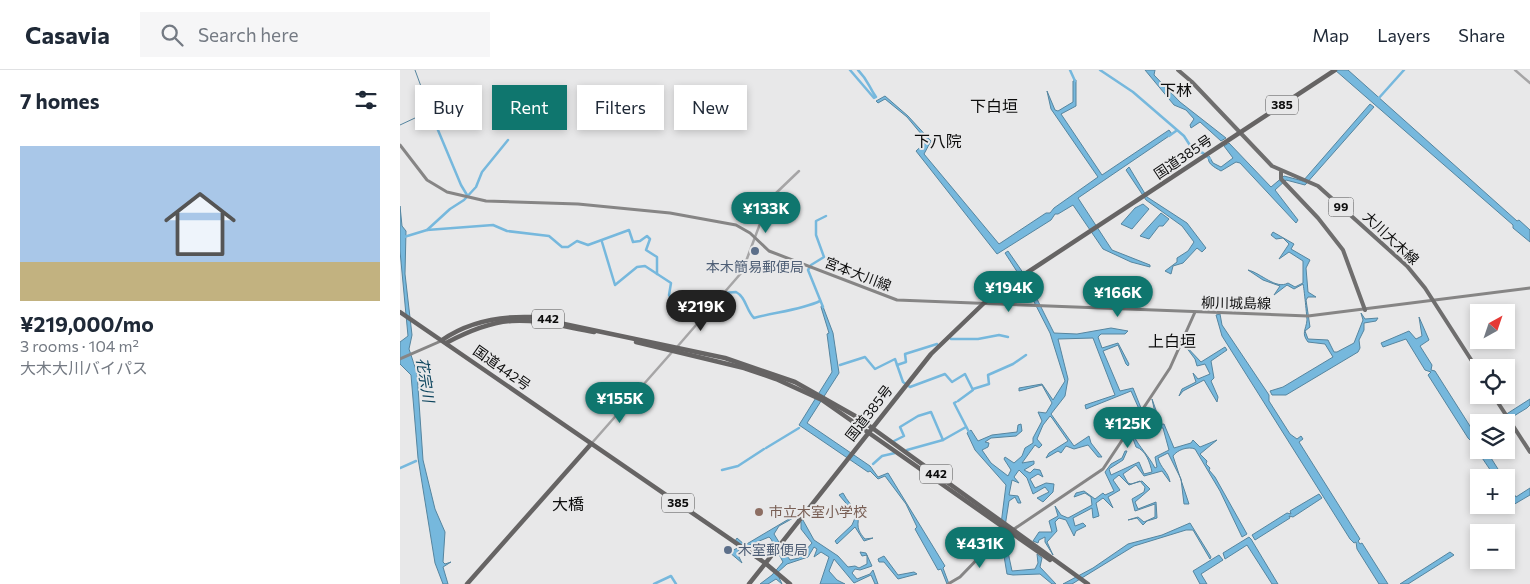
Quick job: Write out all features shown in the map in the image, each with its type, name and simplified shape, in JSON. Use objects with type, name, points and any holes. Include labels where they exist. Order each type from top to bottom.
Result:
[{"type":"highway","name":"国道385号","points":[[766,563],[908,382],[945,339],[984,303],[1020,277],[1335,70]]},
{"type":"highway","name":"国道442号","points":[[400,312],[591,444]]},
{"type":"highway","name":"442","points":[[441,340],[477,323],[519,316],[549,320],[756,367],[817,395],[1000,520],[1006,529]]},
{"type":"highway","name":"442","points":[[870,430],[1084,584]]},
{"type":"highway","name":"385","points":[[591,444],[766,563],[749,584]]},
{"type":"highway","points":[[467,584],[591,444]]},
{"type":"highway","points":[[766,563],[782,575],[790,584]]},
{"type":"highway","name":"442","points":[[1077,578],[1088,584]]},
{"type":"main road","name":"大川大木線","points":[[1178,70],[1192,82],[1261,156],[1281,172],[1311,181],[1325,191],[1407,266],[1433,301],[1471,359]]},
{"type":"main road","name":"宮本大川線","points":[[400,145],[427,180],[442,190],[458,195],[486,201],[578,204],[670,213],[736,225],[769,251],[884,297],[907,302],[984,303],[1195,312]]},
{"type":"main road","name":"大川大木線","points":[[1281,172],[1281,179],[1318,218],[1347,256],[1365,310]]},
{"type":"main road","name":"柳川城島線","points":[[948,584],[960,578],[1000,538],[1006,529],[1103,469],[1170,368],[1195,312],[1308,316],[1530,288]]},
{"type":"main road","points":[[400,359],[441,340]]},
{"type":"main road","points":[[1499,404],[1530,452]]},
{"type":"street","points":[[1516,70],[1530,83]]},
{"type":"street","points":[[591,444],[742,272],[771,199],[799,171]]},
{"type":"water","points":[[1145,70],[1155,70],[1154,75],[1180,102],[1226,138],[1221,141],[1200,122],[1191,128],[1190,125],[1194,119],[1186,110],[1174,105]]},
{"type":"water","points":[[1335,70],[1348,70],[1517,221],[1519,220],[1530,230],[1530,242],[1513,228],[1513,225]]},
{"type":"water","points":[[1076,80],[1076,106],[1061,114],[1102,175],[1169,130],[1172,134],[1078,198],[1112,250],[1150,265],[1150,267],[1131,262],[1103,249],[1073,205],[1055,214],[1051,220],[997,254],[916,151],[927,141],[907,117],[885,99],[878,103],[876,101],[885,96],[908,116],[931,141],[924,154],[999,244],[1046,213],[1050,213],[1054,208],[1098,177],[1051,109],[1047,91],[1055,110],[1058,111],[1073,102],[1073,81]]},
{"type":"water","points":[[1370,104],[1374,107],[1305,185],[1286,180],[1275,190],[1298,220],[1296,223],[1240,163],[1236,162],[1221,171],[1211,165],[1209,161],[1209,156],[1213,163],[1221,167],[1233,158],[1224,146],[1229,143],[1271,187],[1284,176],[1303,181]]},
{"type":"water","points":[[1129,167],[1147,197],[1187,223],[1206,248],[1202,252],[1197,248],[1183,263],[1173,266],[1171,274],[1165,271],[1177,262],[1177,258],[1188,251],[1194,242],[1182,226],[1146,200],[1126,170]]},
{"type":"water","points":[[1143,204],[1149,209],[1132,229],[1121,224],[1135,208]]},
{"type":"water","points":[[400,206],[402,226],[406,231],[405,274],[412,335],[409,349],[417,373],[423,460],[435,509],[445,532],[443,562],[445,564],[451,562],[443,567],[448,584],[443,584],[435,563],[418,458],[411,375],[400,364],[400,342],[408,336],[400,251]]},
{"type":"water","points":[[1161,213],[1169,219],[1163,226],[1159,226],[1149,239],[1140,236]]},
{"type":"water","points":[[1273,232],[1294,244],[1291,249],[1310,260],[1306,268],[1308,292],[1316,297],[1308,297],[1306,300],[1310,327],[1305,331],[1308,339],[1328,340],[1334,352],[1337,352],[1354,343],[1363,320],[1361,313],[1365,319],[1378,318],[1376,321],[1364,323],[1358,352],[1286,395],[1272,395],[1270,391],[1283,387],[1333,357],[1325,344],[1308,342],[1305,336],[1304,331],[1307,320],[1303,284],[1294,289],[1287,285],[1274,295],[1280,286],[1263,280],[1248,270],[1273,283],[1283,285],[1288,283],[1295,287],[1303,283],[1303,261],[1289,252],[1279,259],[1289,244],[1283,238],[1276,239],[1271,235]]},
{"type":"water","points":[[1008,251],[1026,277],[1054,333],[1077,334],[1111,328],[1128,331],[1125,334],[1101,334],[1098,337],[1102,348],[1118,343],[1129,364],[1128,366],[1126,364],[1118,345],[1103,351],[1120,391],[1133,388],[1143,413],[1147,417],[1155,413],[1152,399],[1157,413],[1152,418],[1153,425],[1164,424],[1174,448],[1191,443],[1193,440],[1200,447],[1217,440],[1200,454],[1207,461],[1206,464],[1210,468],[1209,470],[1215,477],[1247,534],[1242,537],[1220,491],[1195,449],[1186,448],[1173,456],[1180,477],[1168,453],[1158,458],[1170,482],[1162,471],[1144,476],[1136,465],[1123,474],[1128,483],[1134,483],[1129,485],[1119,475],[1113,480],[1120,490],[1108,497],[1113,508],[1103,498],[1096,503],[1099,516],[1093,518],[1092,508],[1073,518],[1075,526],[1083,523],[1086,526],[1076,531],[1074,536],[1066,520],[1059,518],[1055,522],[1057,531],[1047,542],[1053,555],[1045,542],[1045,537],[1039,540],[1038,543],[1033,541],[1039,532],[1052,532],[1049,521],[1058,516],[1055,506],[1061,515],[1068,518],[1092,505],[1091,497],[1085,493],[1074,497],[1076,493],[1084,491],[1095,499],[1103,493],[1105,495],[1114,491],[1105,472],[1111,464],[1122,458],[1125,451],[1127,451],[1123,460],[1109,469],[1111,475],[1139,462],[1144,474],[1152,472],[1147,457],[1136,447],[1132,436],[1134,436],[1155,468],[1157,467],[1155,457],[1169,450],[1163,428],[1152,427],[1149,420],[1143,418],[1131,391],[1086,409],[1085,405],[1115,395],[1093,338],[1058,339],[1068,379],[1065,396],[1051,414],[1074,446],[1089,436],[1091,443],[1102,457],[1098,457],[1088,445],[1074,449],[1066,446],[1061,453],[1058,451],[1046,458],[1049,453],[1068,441],[1050,416],[1043,425],[1037,439],[1042,445],[1039,448],[1035,445],[1022,463],[1034,461],[1034,464],[1024,470],[1030,473],[1034,469],[1040,470],[1043,477],[1038,474],[1030,479],[1035,488],[1046,483],[1054,484],[1053,492],[1043,502],[1037,498],[1049,492],[1045,487],[1033,494],[1027,478],[1019,470],[1014,477],[1019,483],[1012,480],[1009,495],[1018,496],[1021,503],[1018,503],[1015,497],[1009,501],[1004,533],[1012,571],[1035,569],[1038,563],[1037,554],[1042,558],[1040,567],[1056,584],[1052,584],[1040,574],[1007,574],[1000,532],[1006,485],[975,450],[967,433],[971,430],[978,441],[992,435],[1017,432],[1018,425],[1021,424],[1022,431],[1016,436],[991,438],[985,442],[989,443],[988,447],[982,450],[991,463],[1008,476],[1011,470],[1004,459],[1005,457],[1014,463],[1022,456],[1025,448],[1033,443],[1033,438],[1042,421],[1038,412],[1046,413],[1052,403],[1042,385],[1019,391],[1019,388],[1042,384],[1053,400],[1065,381],[1050,333],[1029,292],[1020,296],[1017,294],[1024,288],[1025,284],[1005,253]]},
{"type":"water","points":[[822,304],[833,333],[839,373],[807,423],[870,466],[878,477],[888,473],[945,566],[943,568],[949,584],[947,584],[941,569],[938,570],[915,529],[917,527],[906,504],[885,476],[878,479],[870,471],[868,472],[799,425],[832,372],[827,334],[829,333],[821,307]]},
{"type":"water","points":[[1220,314],[1222,325],[1269,395],[1269,401],[1290,434],[1297,439],[1301,436],[1303,439],[1299,442],[1360,539],[1358,541],[1360,544],[1362,543],[1388,584],[1379,584],[1357,549],[1356,542],[1354,543],[1350,539],[1222,336],[1216,315]]},
{"type":"water","points":[[1419,317],[1429,340],[1420,346],[1432,365],[1431,370],[1435,371],[1470,426],[1470,440],[1428,375],[1431,372],[1425,370],[1406,339],[1383,347],[1381,343],[1409,331],[1416,339],[1422,336]]},
{"type":"water","points":[[1183,343],[1201,362],[1225,347],[1227,350],[1211,361],[1214,378],[1211,381],[1218,397],[1217,402],[1204,380],[1183,391],[1179,396],[1182,389],[1196,382],[1193,373],[1198,379],[1210,374],[1205,364],[1197,366],[1195,359]]},
{"type":"water","points":[[1530,399],[1530,405],[1527,408],[1515,415],[1507,414]]},
{"type":"water","points":[[1483,459],[1492,459],[1498,469],[1490,469]]},
{"type":"water","points":[[1140,481],[1150,489],[1135,502],[1138,509],[1156,502],[1157,518],[1147,521],[1143,525],[1137,518],[1128,520],[1138,517],[1144,522],[1155,517],[1155,504],[1135,511],[1132,499],[1144,492],[1145,487]]},
{"type":"water","points":[[1181,481],[1189,504],[1184,504]]},
{"type":"water","points":[[1530,488],[1530,495],[1515,504],[1515,496],[1516,497]]},
{"type":"water","points":[[843,493],[857,514],[861,535],[865,539],[873,538],[864,541],[855,527],[837,544],[835,541],[852,525],[855,518],[851,509],[839,495]]},
{"type":"water","points":[[1319,494],[1322,498],[1293,517],[1289,516],[1290,518],[1255,540],[1252,535],[1287,513],[1291,514],[1290,511]]},
{"type":"water","points":[[799,513],[814,540],[838,556],[848,567],[855,566],[859,568],[867,564],[867,555],[872,566],[860,570],[855,569],[852,573],[857,579],[870,574],[873,570],[878,584],[875,584],[871,575],[854,583],[834,559],[829,571],[837,580],[845,584],[820,584],[829,557],[821,552],[814,557],[817,549],[814,547],[808,557],[787,564],[777,573],[782,584],[776,579],[768,584],[760,584],[772,575],[783,562],[769,537],[740,549],[737,553],[742,563],[729,552],[742,546],[735,541],[737,538],[745,545]],"holes":[[[795,517],[801,522],[801,529],[812,543],[799,558],[790,560],[774,534],[779,526]]]},
{"type":"water","points":[[1190,523],[1211,557],[1210,559],[1193,530],[1186,530],[1134,546],[1072,584],[1063,584],[1093,568],[1128,544],[1162,535]]},
{"type":"water","points":[[1249,537],[1278,584],[1272,584],[1247,545],[1225,559],[1223,553]]},
{"type":"water","points":[[860,552],[867,555],[862,556]]},
{"type":"water","points":[[1450,552],[1454,555],[1408,584],[1400,584]]},
{"type":"water","points":[[1219,555],[1223,560],[1201,574],[1207,584],[1200,584],[1193,571]]},
{"type":"water","points":[[884,556],[898,575],[914,572],[917,574],[898,579],[884,562],[879,562],[878,559]]},
{"type":"waterway","points":[[400,125],[430,111],[415,70]]},
{"type":"waterway","points":[[850,70],[874,98],[876,97],[858,70]]},
{"type":"waterway","points":[[1070,70],[1075,81]]},
{"type":"waterway","points":[[1100,70],[1133,92],[1184,136],[1193,150],[1203,153],[1210,159]]},
{"type":"waterway","points":[[1378,99],[1404,70]]},
{"type":"waterway","points":[[438,130],[467,195]]},
{"type":"waterway","points":[[1169,136],[1176,131]]},
{"type":"waterway","points":[[404,237],[427,230],[450,209],[464,200],[476,187],[482,172],[508,140]]},
{"type":"waterway","points":[[823,307],[808,270],[811,265],[824,257],[816,235],[816,221],[826,216]]},
{"type":"waterway","points":[[427,230],[493,225],[507,231],[549,236],[562,247],[568,247],[577,241],[588,245],[629,230],[633,242],[640,241],[647,236],[650,239],[646,250],[657,257],[657,274]]},
{"type":"waterway","points":[[602,242],[615,285],[637,267],[645,266],[671,283],[670,297],[736,292],[742,297],[754,318],[797,309],[820,301]]},
{"type":"waterway","points":[[951,339],[978,339],[999,335],[1008,337]]},
{"type":"waterway","points":[[897,365],[906,362],[905,354],[937,344]]},
{"type":"waterway","points":[[973,389],[989,384],[988,375],[1013,364],[1026,355]]},
{"type":"waterway","points":[[840,365],[865,357],[875,369],[895,359],[903,382],[910,387],[945,374],[952,382],[965,374],[973,390],[958,401]]},
{"type":"waterway","points":[[956,402],[954,403],[970,434]]},
{"type":"waterway","points":[[894,441],[904,436],[900,427],[918,416],[931,412],[943,440]]},
{"type":"waterway","points":[[907,450],[943,440],[966,427]]},
{"type":"waterway","points":[[766,448],[799,428]]},
{"type":"waterway","points":[[722,470],[738,466],[764,449]]},
{"type":"waterway","points":[[873,464],[882,456],[895,453]]},
{"type":"waterway","points":[[400,468],[416,461]]},
{"type":"waterway","points":[[654,584],[671,576],[676,584]]},
{"type":"place","name":"本木簡易郵便局","points":[[755,251]]},
{"type":"place","name":"市立木室小学校","points":[[759,512]]},
{"type":"place","name":"木室郵便局","points":[[728,550]]},
{"type":"district","name":"下林","points":[[1176,90]]},
{"type":"district","name":"下白垣","points":[[994,106]]},
{"type":"district","name":"下八院","points":[[938,141]]},
{"type":"district","name":"上白垣","points":[[1172,341]]},
{"type":"district","name":"大橋","points":[[568,504]]},
{"type":"water label","name":"花宗川","points":[[425,380]]}]
